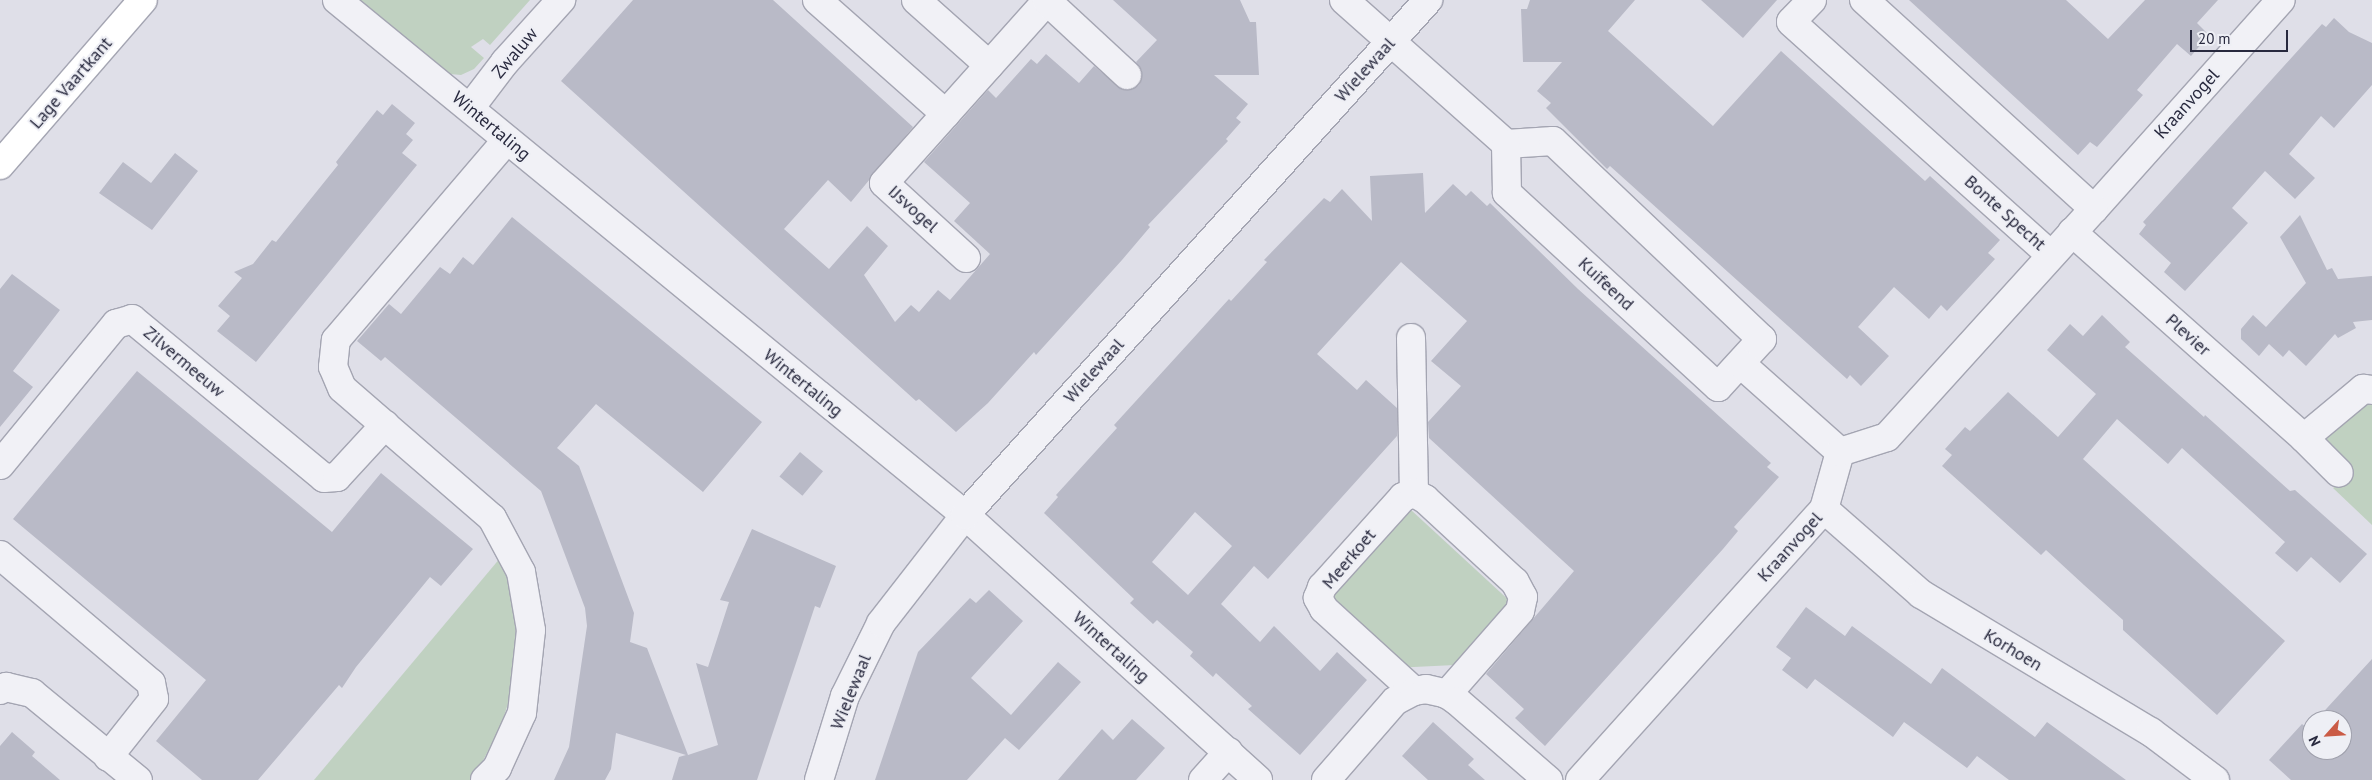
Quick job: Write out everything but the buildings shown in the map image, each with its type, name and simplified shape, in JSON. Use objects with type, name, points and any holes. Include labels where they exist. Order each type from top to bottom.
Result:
[{"type":"street","name":"Lage Vaartkant","points":[[0,165],[143,0]]},
{"type":"street","name":"Wintertaling","points":[[337,0],[965,516],[1258,780]]},
{"type":"street","name":"Zwaluw","points":[[470,108],[505,62],[562,0]]},
{"type":"street","points":[[817,0],[946,114]]},
{"type":"street","points":[[916,0],[989,66]]},
{"type":"street","points":[[1344,0],[1506,144]]},
{"type":"street","name":"Wielewaal","points":[[819,780],[845,696],[881,622],[965,516],[1428,0]]},
{"type":"street","name":"Bonte Specht","points":[[1812,0],[1792,22],[2051,255],[2094,209]]},
{"type":"street","points":[[1864,0],[2094,209]]},
{"type":"street","name":"Kraanvogel","points":[[2094,209],[2281,0]]},
{"type":"street","name":"IJsvogel","points":[[966,258],[884,183],[1047,2],[1127,75]]},
{"type":"street","points":[[486,780],[497,768],[522,713],[531,630],[521,572],[492,518],[342,388],[333,367],[336,340],[507,140]]},
{"type":"street","name":"Kuifeend","points":[[1553,141],[1762,339],[1718,387],[1507,193],[1506,144],[1553,141]]},
{"type":"street","name":"Plevier","points":[[2072,232],[2304,438],[2339,473]]},
{"type":"street","points":[[1741,364],[1840,452],[1887,437],[2051,255]]},
{"type":"street","name":"Zilvermeeuw","points":[[0,465],[116,324],[132,320],[324,478],[338,477],[385,425]]},
{"type":"street","points":[[1410,338],[1414,493],[1425,499],[1515,582],[1523,597],[1520,611],[1447,694]]},
{"type":"street","points":[[2304,438],[2363,389],[2372,390]]},
{"type":"street","name":"Kraanvogel","points":[[1580,780],[1824,509],[1840,452]]},
{"type":"street","name":"Meerkoet","points":[[1414,493],[1403,497],[1322,587],[1318,598],[1324,609],[1414,691]]},
{"type":"street","name":"Korhoen","points":[[1824,509],[1920,594],[2150,732],[2213,779]]},
{"type":"street","points":[[0,555],[151,683],[154,699],[108,756]]},
{"type":"street","points":[[0,690],[6,687],[32,693],[138,780]]},
{"type":"street","points":[[1326,780],[1395,701],[1414,691],[1431,690],[1447,694],[1548,780]]},
{"type":"street","points":[[1203,780],[1228,752]]},
{"type":"green space","points":[[359,0],[530,0],[490,45],[483,39],[471,47],[484,58],[474,69],[461,75],[450,74]]},
{"type":"green space","points":[[2372,394],[2372,525],[2333,488],[2352,471],[2321,439]]},
{"type":"green space","points":[[1405,509],[1411,510],[1513,604],[1455,665],[1393,668],[1329,601],[1344,575]]},
{"type":"green space","points":[[501,557],[516,612],[515,681],[501,726],[473,780],[314,780]]}]
